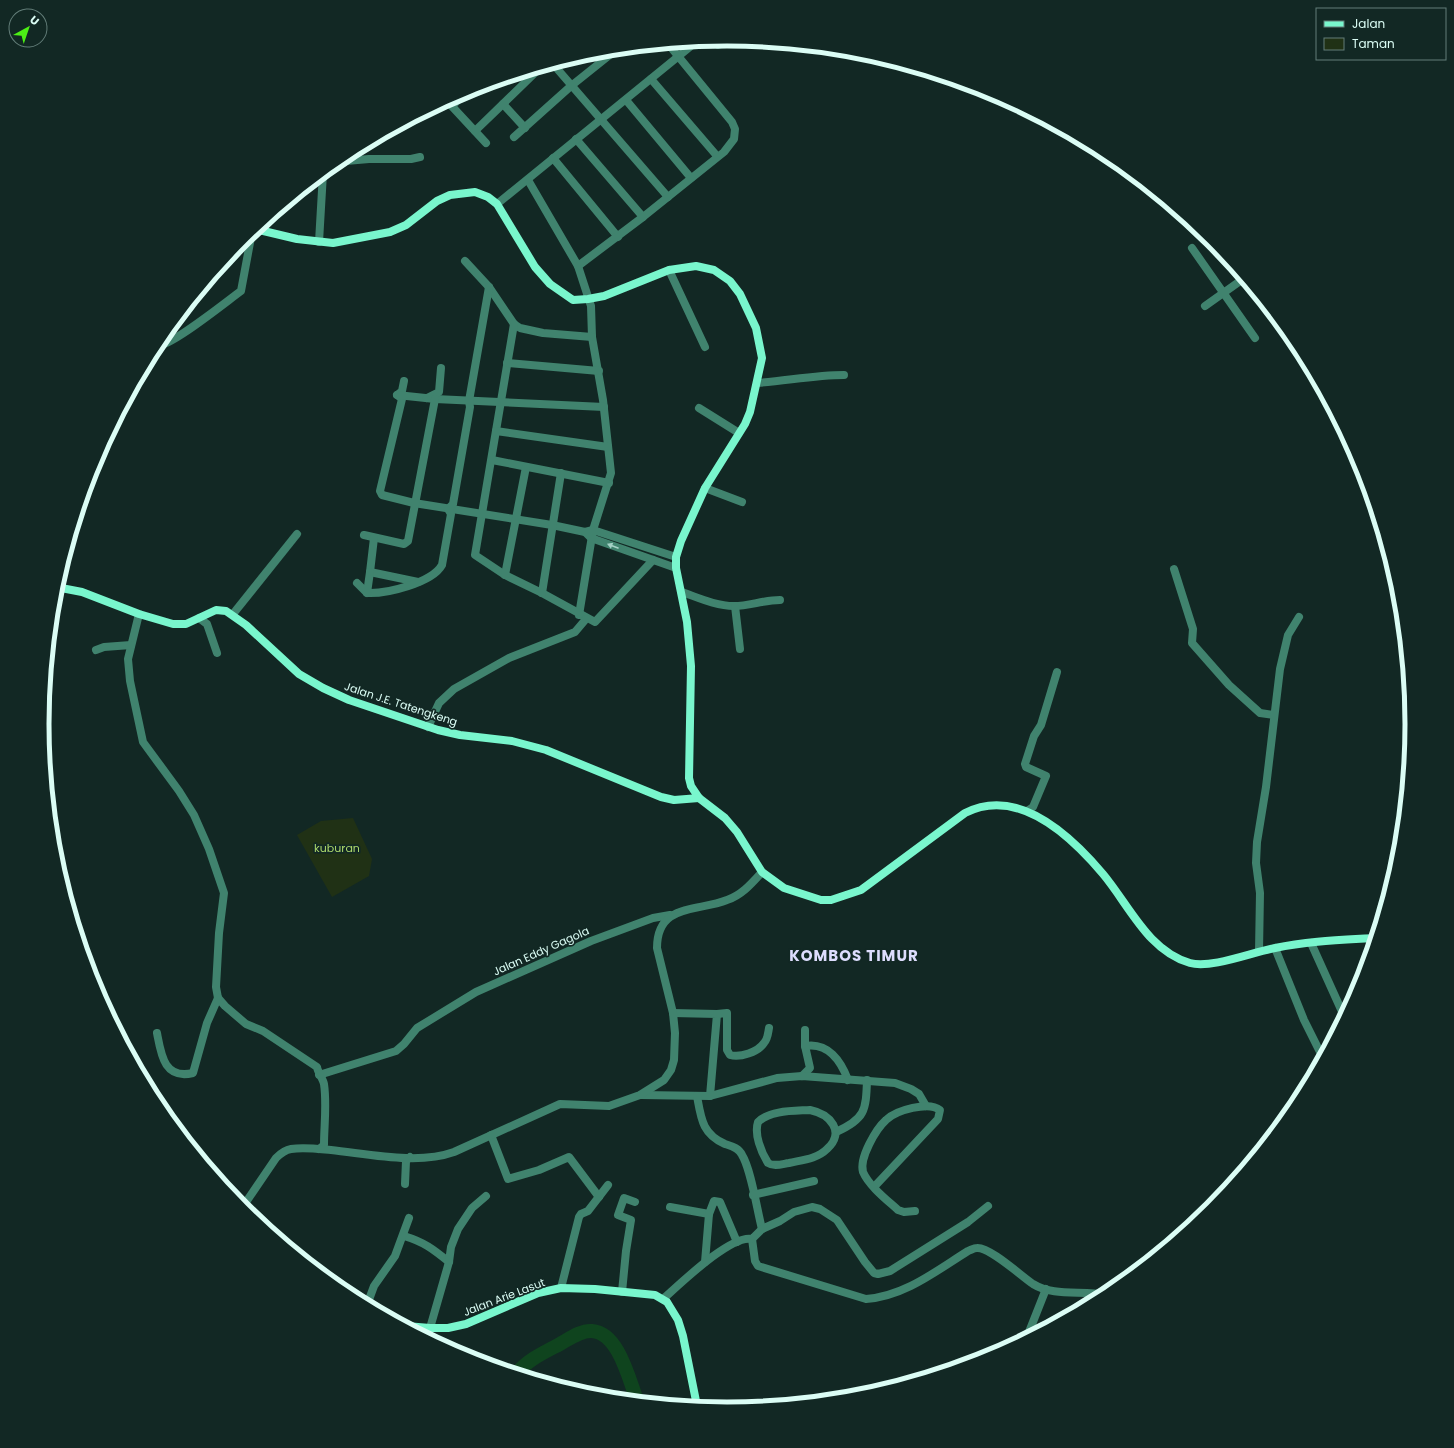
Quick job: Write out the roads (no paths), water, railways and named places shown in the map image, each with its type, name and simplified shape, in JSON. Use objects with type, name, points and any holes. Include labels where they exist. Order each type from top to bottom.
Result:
[{"type":"street","points":[[497,204],[528,180],[599,119],[626,100],[690,47]]},
{"type":"street","points":[[578,266],[643,218],[731,145],[735,129],[732,122],[672,48]]},
{"type":"street","points":[[514,137],[526,128],[571,86],[607,57]]},
{"type":"street","points":[[557,68],[599,119],[668,198]]},
{"type":"street","points":[[475,131],[533,75]]},
{"type":"street","points":[[651,78],[717,156]]},
{"type":"street","points":[[626,100],[691,178]]},
{"type":"street","points":[[503,104],[526,128]]},
{"type":"street","points":[[451,105],[486,143]]},
{"type":"street","points":[[576,139],[643,218]]},
{"type":"street","points":[[349,161],[411,159],[420,157]]},
{"type":"street","points":[[553,158],[618,237]]},
{"type":"street","points":[[319,242],[322,180]]},
{"type":"street","points":[[528,180],[578,266],[591,306],[592,337],[604,406],[611,473],[609,483],[590,533],[579,615]]},
{"type":"street","points":[[263,231],[297,239],[334,243],[390,232],[406,225],[437,201],[450,195],[475,192],[488,197],[497,204],[535,267],[550,284],[573,300],[588,300],[621,291],[669,270],[696,266],[714,270],[730,281],[740,294],[756,328],[762,358],[750,412],[739,434],[705,488],[681,541],[676,557],[676,568],[682,592],[691,666],[689,778],[691,786],[699,798],[725,818],[747,845],[762,872],[789,890],[821,900],[831,900],[861,890],[965,813],[977,807],[991,804],[1027,811],[1063,833],[1103,875],[1158,946],[1175,958],[1192,964],[1219,962],[1275,948],[1311,943],[1370,938]]},
{"type":"street","points":[[165,344],[241,291],[250,243]]},
{"type":"street","points":[[1192,248],[1255,338]]},
{"type":"street","points":[[465,261],[489,287],[514,324],[520,328],[536,332],[592,337]]},
{"type":"street","points":[[669,270],[705,347]]},
{"type":"street","points":[[1205,306],[1240,281]]},
{"type":"street","points":[[448,509],[453,504],[489,287]]},
{"type":"street","points":[[514,324],[475,556],[505,575],[542,593],[586,619],[594,622],[653,560]]},
{"type":"street","points":[[507,363],[598,371]]},
{"type":"street","points":[[364,535],[407,543],[431,399],[439,392],[441,368]]},
{"type":"street","points":[[757,383],[844,375]]},
{"type":"street","points":[[397,395],[402,391],[404,381]]},
{"type":"street","points":[[397,395],[431,399],[604,406]]},
{"type":"street","points":[[397,395],[402,399],[380,491],[385,496],[448,509],[552,525],[631,542],[676,557]]},
{"type":"street","points":[[699,408],[739,434]]},
{"type":"street","points":[[496,430],[608,447]]},
{"type":"street","points":[[492,460],[609,483]]},
{"type":"street","points":[[505,575],[526,467]]},
{"type":"street","points":[[542,593],[561,473]]},
{"type":"street","points":[[705,488],[742,502]]},
{"type":"street","points":[[367,593],[400,589],[418,582],[438,570],[442,565],[451,514],[448,509]]},
{"type":"street","points":[[590,533],[629,552],[676,568]]},
{"type":"street","points":[[63,588],[82,592],[139,614],[173,624],[186,624],[216,610],[226,611],[233,614],[297,534]]},
{"type":"street","points":[[367,593],[374,538]]},
{"type":"street","points":[[629,552],[631,542]]},
{"type":"street","points":[[1174,569],[1193,630],[1192,643],[1228,685],[1260,713],[1274,715]]},
{"type":"street","points":[[370,572],[418,582]]},
{"type":"street","points":[[357,583],[367,593]]},
{"type":"street","points":[[682,592],[722,606],[735,606],[767,600],[780,600]]},
{"type":"street","points":[[735,606],[740,649]]},
{"type":"street","points":[[139,614],[128,659],[130,681],[143,742],[180,790],[194,816],[209,849],[224,893],[219,933],[216,987],[218,998],[246,1024],[263,1031],[317,1067],[318,1075],[324,1083],[324,1145],[319,1149]]},
{"type":"street","name":"Jalan J.E. Tatengkeng","points":[[233,614],[299,674],[323,688],[349,700],[428,727],[460,735],[512,741],[539,748],[661,797],[674,800],[699,798]]},
{"type":"street","points":[[1259,951],[1260,893],[1256,853],[1274,715],[1285,647],[1288,635],[1299,617]]},
{"type":"street","points":[[199,618],[207,624],[217,652]]},
{"type":"street","points":[[428,727],[439,703],[454,689],[509,658],[575,632],[586,619]]},
{"type":"street","points":[[96,650],[104,647],[131,645]]},
{"type":"street","points":[[1027,811],[1033,807],[1046,776],[1043,773],[1026,768],[1025,764],[1034,736],[1041,725],[1057,672]]},
{"type":"street","name":"Jalan Eddy Gagola","points":[[318,1075],[369,1061],[396,1051],[418,1028],[426,1022],[476,992],[544,961],[591,941],[653,918],[726,901],[748,888],[762,872]]},
{"type":"street","points":[[247,1202],[281,1153],[290,1149],[319,1149],[410,1158],[448,1154],[560,1104],[609,1106],[640,1095],[664,1080],[671,1070],[674,1060],[675,1032],[674,1014],[657,948],[657,938],[661,928],[670,915]]},
{"type":"street","points":[[1311,943],[1341,1010]]},
{"type":"street","points":[[1275,948],[1304,1020],[1320,1052]]},
{"type":"street","points":[[157,1033],[161,1055],[165,1065],[174,1071],[185,1074],[193,1073],[207,1023],[218,998]]},
{"type":"street","points":[[674,1014],[727,1013],[727,1050],[730,1055],[735,1057],[760,1048],[767,1039],[769,1028]]},
{"type":"street","points":[[710,1096],[717,1014]]},
{"type":"street","points":[[802,1076],[810,1068],[805,1046],[804,1030]]},
{"type":"street","points":[[805,1046],[816,1045],[824,1048],[842,1065],[848,1080]]},
{"type":"street","points":[[640,1095],[710,1096],[777,1078],[802,1076],[895,1083],[911,1089],[919,1094],[926,1106]]},
{"type":"street","points":[[664,1080],[665,1095]]},
{"type":"street","points":[[836,1132],[832,1122],[826,1116],[821,1112],[810,1110],[792,1111],[774,1115],[760,1120],[756,1128],[764,1158],[771,1165],[810,1159],[820,1154],[833,1142],[836,1132],[859,1120],[867,1104],[867,1080]]},
{"type":"street","points":[[697,1096],[704,1126],[708,1132],[716,1139],[738,1150],[742,1154],[747,1166],[762,1229]]},
{"type":"street","points":[[874,1187],[938,1120],[940,1110],[937,1108],[926,1106],[893,1116],[886,1120],[876,1133],[866,1151],[863,1170],[874,1187],[898,1210],[904,1212],[915,1211]]},
{"type":"street","points":[[490,1135],[508,1179],[539,1170],[569,1157],[599,1197]]},
{"type":"street","points":[[405,1184],[406,1161],[410,1158]]},
{"type":"street","points":[[753,1195],[814,1181]]},
{"type":"street","points":[[561,1288],[579,1217],[581,1214],[588,1211],[608,1185]]},
{"type":"street","points":[[430,1328],[449,1262],[451,1247],[458,1229],[472,1208],[486,1196]]},
{"type":"street","points":[[622,1292],[631,1220],[618,1215],[624,1198],[635,1202]]},
{"type":"street","points":[[705,1262],[709,1214],[714,1202],[719,1201],[737,1242]]},
{"type":"street","points":[[752,1240],[762,1229],[801,1209],[812,1207],[820,1208],[837,1220],[871,1269],[876,1274],[880,1274],[890,1271],[968,1222],[988,1206]]},
{"type":"street","points":[[670,1207],[709,1214]]},
{"type":"street","points":[[369,1300],[374,1286],[392,1263],[404,1236],[409,1218]]},
{"type":"street","points":[[404,1236],[422,1242],[434,1249],[449,1262]]},
{"type":"street","points":[[696,1401],[683,1336],[673,1310],[663,1299],[705,1262],[737,1242],[747,1239],[752,1240]]},
{"type":"street","points":[[752,1240],[755,1261],[758,1266],[866,1300],[882,1298],[923,1280],[964,1253],[976,1248],[990,1253],[1034,1284],[1046,1289],[1062,1292],[1096,1293]]},
{"type":"street","name":"Jalan Arie Lasut","points":[[418,1327],[448,1328],[466,1324],[545,1291],[561,1288],[595,1289],[655,1295],[663,1299]]},
{"type":"street","points":[[1030,1331],[1046,1289]]},
{"type":"waterway","points":[[521,1369],[532,1360],[571,1337],[579,1333],[592,1331],[601,1334],[616,1348],[622,1359],[635,1395]]},
{"type":"district","name":"KOMBOS TIMUR","points":[[854,956]]},
{"type":"park label","name":"kuburan","points":[[337,848]]}]
